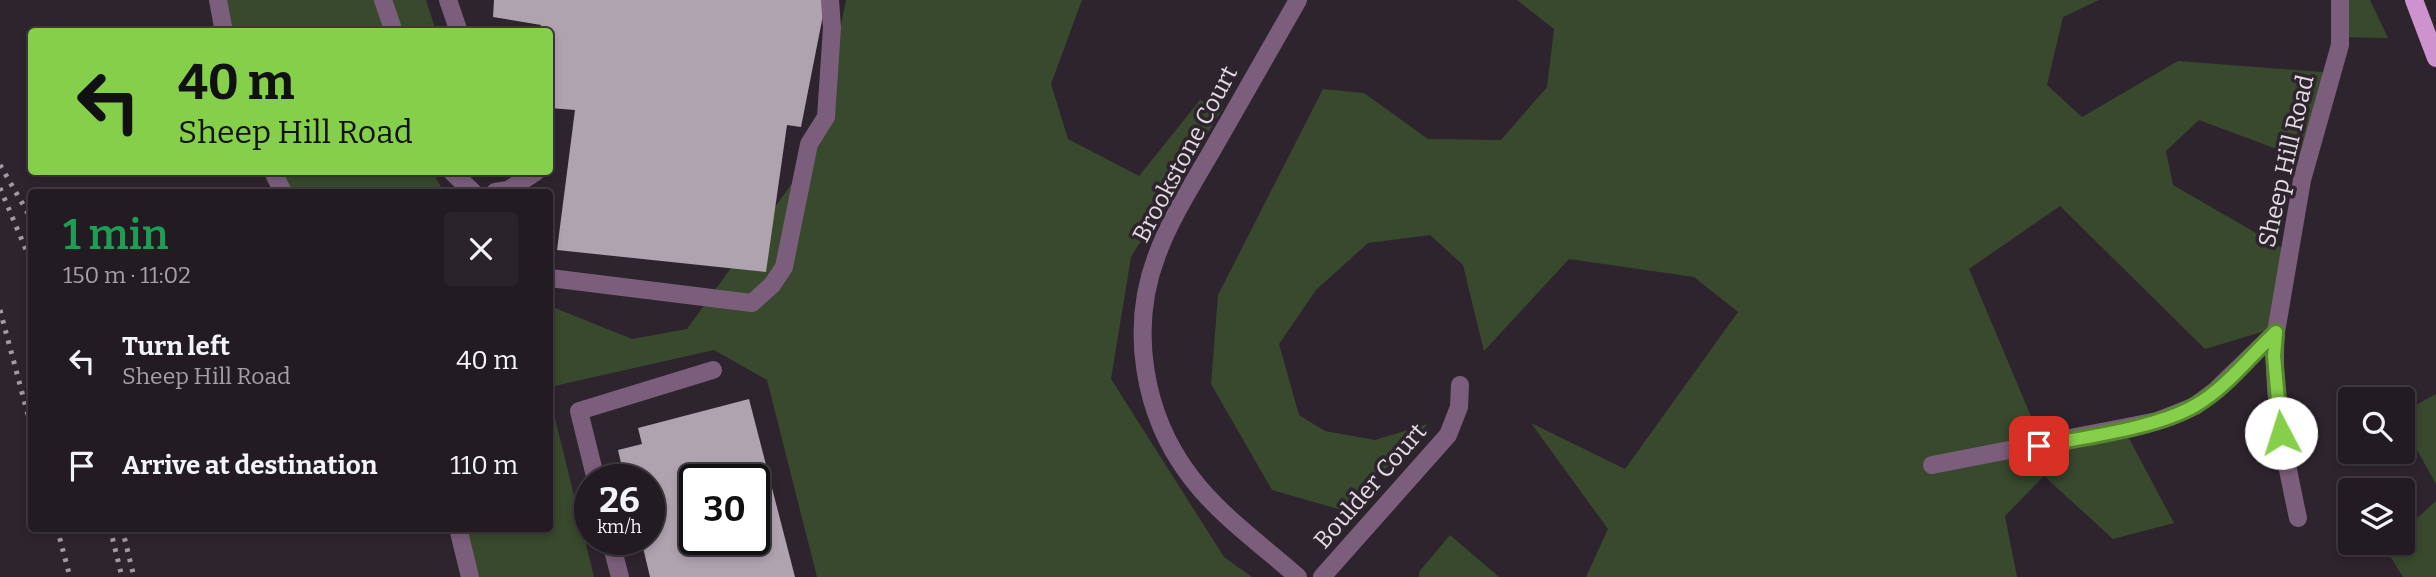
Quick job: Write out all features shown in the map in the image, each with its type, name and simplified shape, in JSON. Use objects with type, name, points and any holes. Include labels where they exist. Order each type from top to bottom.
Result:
[{"type":"main road","points":[[2414,0],[2436,58]]},
{"type":"street","points":[[218,0],[223,28]]},
{"type":"street","points":[[383,0],[393,28]]},
{"type":"street","points":[[448,0],[458,28]]},
{"type":"street","points":[[553,278],[752,303],[772,285],[784,267],[809,144],[826,117],[832,28],[830,0]]},
{"type":"street","name":"Brookstone Court","points":[[1298,0],[1167,232],[1148,284],[1142,340],[1148,388],[1159,422],[1184,467],[1208,498],[1298,577]]},
{"type":"street","name":"Sheep Hill Road","points":[[2298,518],[2281,433],[2274,356],[2302,180],[2340,45],[2340,0]]},
{"type":"street","points":[[455,175],[470,189]]},
{"type":"street","points":[[510,189],[531,175]]},
{"type":"street","points":[[1932,465],[2157,421],[2195,406],[2215,391],[2276,332]]},
{"type":"street","points":[[592,464],[579,411],[713,370]]},
{"type":"street","name":"Boulder Court","points":[[1322,577],[1448,435],[1459,407],[1460,384]]},
{"type":"street","points":[[459,532],[470,577]]},
{"type":"street","points":[[614,555],[620,577]]},
{"type":"green space","points":[[216,0],[426,0],[435,28],[223,28]]},
{"type":"green space","points":[[846,0],[1082,0],[1051,84],[1068,139],[1139,176],[1200,100],[1223,108],[1131,257],[1111,379],[1224,557],[1252,577],[817,577],[767,380],[714,350],[553,386],[553,307],[632,339],[687,329],[816,150]]},
{"type":"green space","points":[[1517,0],[2099,0],[2063,17],[2047,85],[2082,117],[2178,61],[2335,73],[2309,161],[2199,120],[2166,151],[2173,185],[2289,252],[2272,329],[2205,349],[2060,206],[1969,269],[2041,440],[2124,429],[2174,523],[2113,539],[2044,476],[2005,516],[2017,577],[1586,577],[1608,529],[1531,423],[1625,469],[1738,312],[1694,277],[1569,259],[1484,351],[1463,265],[1430,235],[1368,243],[1316,290],[1279,344],[1299,415],[1325,431],[1375,440],[1428,424],[1345,511],[1272,490],[1211,384],[1218,295],[1323,89],[1364,93],[1428,139],[1501,140],[1547,87],[1554,29]]},
{"type":"green space","points":[[2340,0],[2370,0],[2388,38],[2338,37]]},
{"type":"green space","points":[[270,175],[434,175],[442,189],[278,189]]},
{"type":"green space","points":[[2436,394],[2436,484],[2415,446],[2415,405]]},
{"type":"green space","points":[[553,410],[574,496],[574,555],[589,555],[594,577],[479,577],[467,532],[553,532]]},
{"type":"green space","points":[[2436,501],[2436,577],[2403,577],[2389,555],[2415,555],[2415,520]]},
{"type":"green space","points":[[1450,535],[1499,577],[1419,577],[1419,572]]},
{"type":"building","points":[[494,0],[826,0],[801,127],[787,125],[766,272],[557,250],[575,110],[553,108],[553,28],[540,28],[541,25],[493,17]]},
{"type":"building","points":[[749,399],[766,464],[679,464],[679,555],[770,555],[770,480],[795,577],[650,577],[645,555],[665,555],[665,464],[621,464],[618,450],[642,444],[638,428]]},
{"type":"railway","points":[[0,165],[28,213]]},
{"type":"railway","points":[[0,188],[28,254]]},
{"type":"railway","points":[[0,310],[28,415]]},
{"type":"railway","points":[[58,532],[70,577]]},
{"type":"railway","points":[[111,532],[122,577]]},
{"type":"railway","points":[[123,532],[134,577]]},
{"type":"route","points":[[2039,446],[2157,421],[2195,406],[2215,391],[2276,332],[2274,356],[2281,433]]}]
